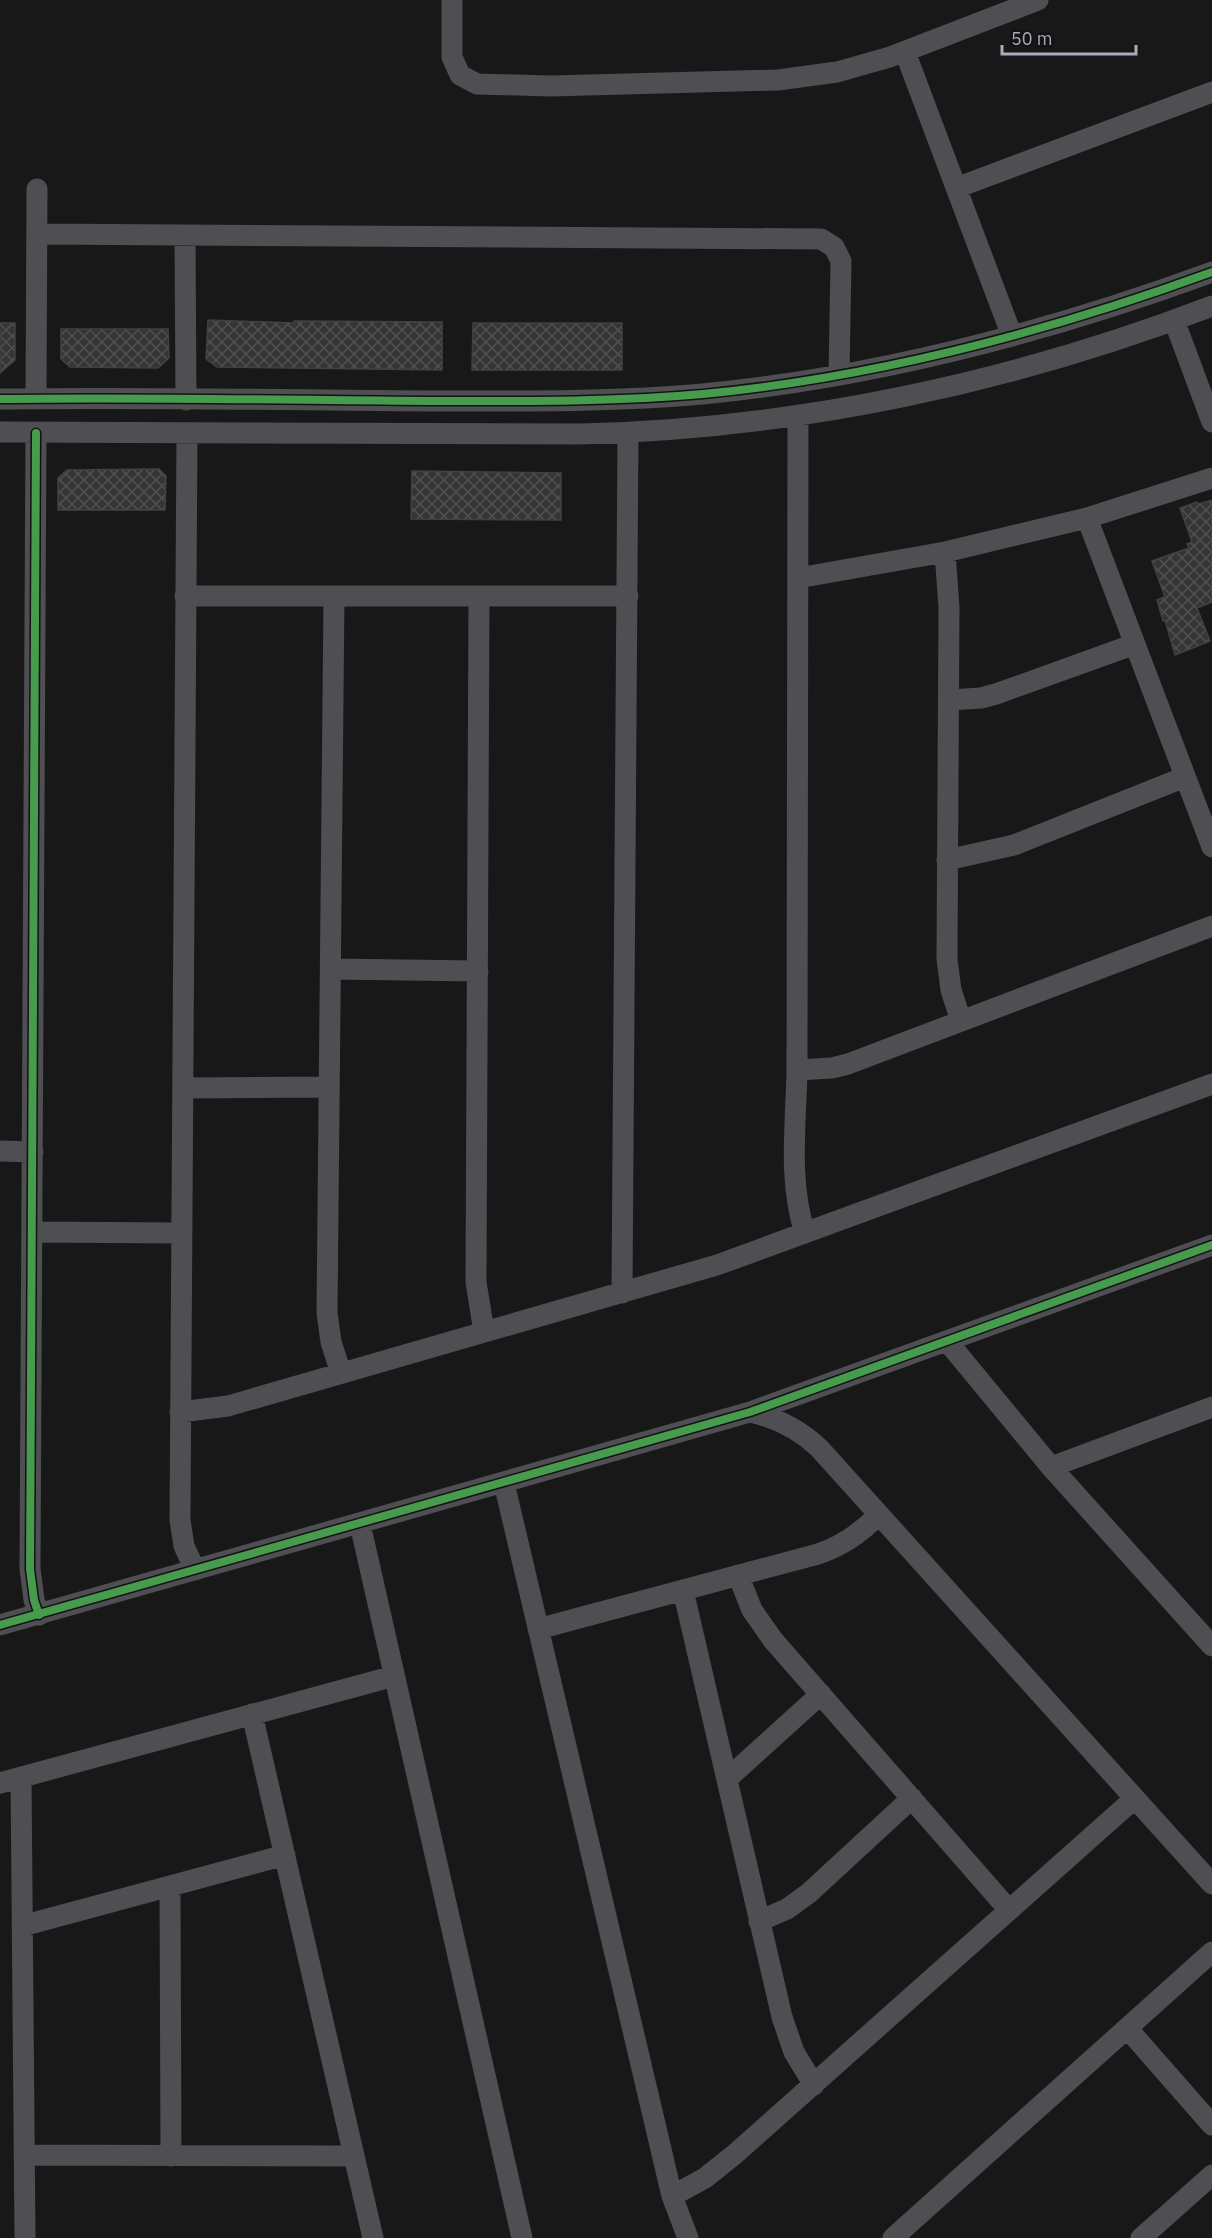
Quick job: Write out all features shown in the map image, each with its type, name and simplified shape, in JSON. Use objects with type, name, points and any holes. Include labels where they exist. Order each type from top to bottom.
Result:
[{"type":"street","points":[[452,0],[453,64],[460,75],[477,84],[619,86],[778,80],[837,72],[905,52],[1038,0]]},
{"type":"street","points":[[905,52],[1012,336]]},
{"type":"street","points":[[956,188],[1212,92]]},
{"type":"street","points":[[36,398],[37,189]]},
{"type":"street","points":[[37,234],[821,238],[834,247],[840,261],[839,374]]},
{"type":"street","points":[[185,236],[186,400]]},
{"type":"street","points":[[0,399],[612,400],[761,387],[929,357],[1012,336],[1122,303],[1212,272]]},
{"type":"street","points":[[0,432],[628,433],[707,427],[798,416],[934,390],[1057,358],[1212,306]]},
{"type":"street","points":[[1174,320],[1212,422]]},
{"type":"street","points":[[929,357],[934,390]]},
{"type":"street","points":[[798,416],[795,1189],[805,1233]]},
{"type":"street","points":[[36,433],[30,1569],[34,1600],[39,1615]]},
{"type":"street","points":[[622,1293],[628,433]]},
{"type":"street","points":[[187,434],[180,1412],[181,1533],[186,1552],[195,1570]]},
{"type":"street","points":[[798,578],[945,552],[1087,518],[1212,478]]},
{"type":"street","points":[[1087,518],[1212,847]]},
{"type":"street","points":[[945,552],[950,608],[948,967],[951,990],[961,1021]]},
{"type":"street","points":[[185,596],[628,596]]},
{"type":"street","points":[[334,596],[327,1313],[331,1342],[341,1373]]},
{"type":"street","points":[[479,596],[477,1282],[484,1332]]},
{"type":"street","points":[[949,700],[981,698],[996,694],[1135,644]]},
{"type":"street","points":[[948,860],[1014,845],[1185,777]]},
{"type":"street","points":[[797,1070],[832,1068],[848,1064],[1212,926]]},
{"type":"street","points":[[331,969],[478,971]]},
{"type":"street","points":[[180,1412],[228,1406],[717,1265],[1212,1084]]},
{"type":"street","points":[[183,1088],[329,1087]]},
{"type":"street","points":[[0,1151],[33,1152]]},
{"type":"street","points":[[33,1232],[181,1233]]},
{"type":"street","points":[[0,1625],[750,1412],[1212,1245]]},
{"type":"street","points":[[947,1341],[1051,1467],[1212,1646]]},
{"type":"street","points":[[1051,1467],[1212,1407]]},
{"type":"street","points":[[750,1412],[781,1421],[808,1438],[1212,1884]]},
{"type":"street","points":[[504,1483],[672,2196],[688,2238]]},
{"type":"street","points":[[538,1629],[831,1549],[857,1535],[878,1515]]},
{"type":"street","points":[[360,1524],[522,2238]]},
{"type":"street","points":[[738,1575],[761,1625],[1010,1910]]},
{"type":"street","points":[[683,1590],[787,2035],[802,2068],[814,2085]]},
{"type":"street","points":[[0,1783],[394,1676]]},
{"type":"street","points":[[727,1779],[821,1694]]},
{"type":"street","points":[[252,1714],[373,2238]]},
{"type":"street","points":[[21,1778],[25,2238]]},
{"type":"street","points":[[759,1921],[787,1909],[809,1893],[912,1798]]},
{"type":"street","points":[[672,2196],[721,2167],[1134,1799]]},
{"type":"street","points":[[22,1926],[285,1855]]},
{"type":"street","points":[[170,1886],[171,2156]]},
{"type":"street","points":[[893,2238],[1212,1952]]},
{"type":"street","points":[[1127,2028],[1212,2125]]},
{"type":"street","points":[[24,2155],[354,2156]]},
{"type":"street","points":[[1141,2238],[1212,2175]]},
{"type":"building","points":[[208,320],[294,323],[294,321],[442,322],[442,370],[217,367],[206,359]]},
{"type":"building","points":[[0,323],[15,323],[15,360],[0,373]]},
{"type":"building","points":[[473,323],[622,323],[622,370],[472,370]]},
{"type":"building","points":[[61,329],[168,329],[169,358],[158,368],[70,367],[61,359]]},
{"type":"building","points":[[159,469],[166,476],[165,510],[58,510],[58,478],[67,470]]},
{"type":"building","points":[[412,471],[561,473],[561,520],[411,519]]},
{"type":"building","points":[[1212,500],[1212,602],[1197,608],[1210,641],[1175,655],[1157,600],[1165,597],[1152,561],[1189,548],[1187,544],[1192,542],[1180,508]]},
{"type":"cycle path","points":[[0,399],[534,401],[602,400],[703,394],[833,376],[962,349],[1088,314],[1212,272]]},
{"type":"cycle path","points":[[36,433],[30,1569],[34,1600],[39,1615]]},
{"type":"cycle path","points":[[0,1625],[750,1412],[1212,1245]]}]
